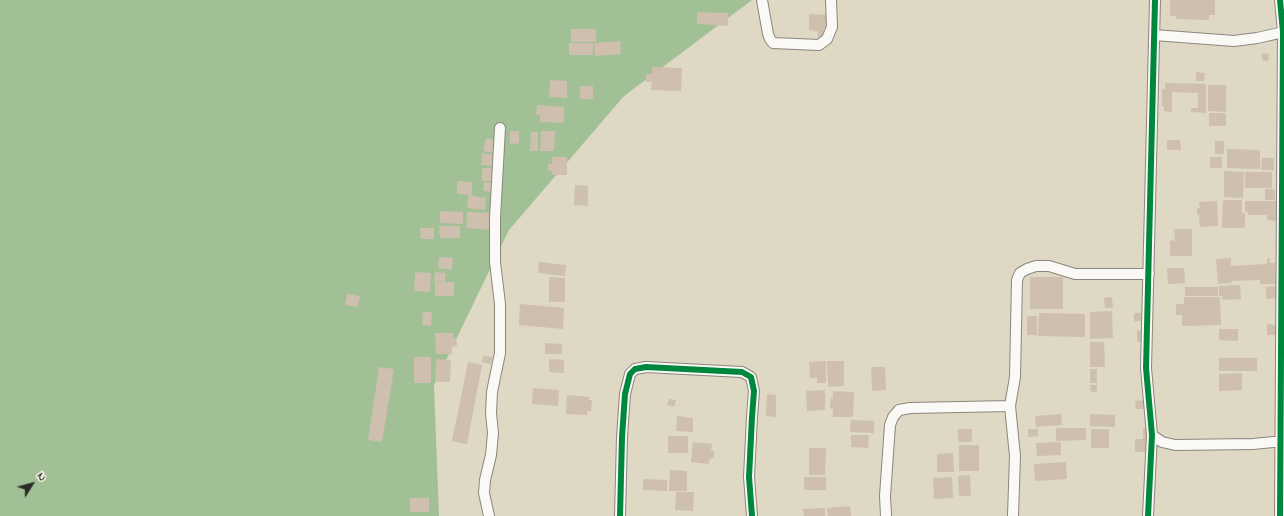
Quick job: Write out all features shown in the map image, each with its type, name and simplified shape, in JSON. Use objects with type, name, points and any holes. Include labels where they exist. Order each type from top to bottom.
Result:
[{"type":"street","points":[[762,0],[768,34],[773,42],[819,45],[827,39],[832,27],[831,0]]},
{"type":"street","points":[[1148,516],[1152,435],[1146,368],[1155,0]]},
{"type":"street","points":[[1280,0],[1284,32],[1282,441],[1280,516]]},
{"type":"street","points":[[1154,35],[1234,41],[1284,32]]},
{"type":"street","points":[[489,516],[484,494],[485,480],[491,455],[493,433],[491,412],[492,392],[500,353],[500,304],[495,262],[495,218],[500,128]]},
{"type":"street","points":[[1013,516],[1015,456],[1010,406],[1015,377],[1017,280],[1020,273],[1036,266],[1049,266],[1075,274],[1149,274]]},
{"type":"street","points":[[620,516],[622,437],[625,394],[630,374],[635,369],[646,368],[742,372],[751,377],[754,391],[749,476],[752,516]]},
{"type":"street","points":[[886,516],[885,496],[890,425],[893,417],[899,410],[910,408],[1010,406]]},
{"type":"street","points":[[1152,435],[1162,442],[1176,445],[1253,444],[1282,441]]},
{"type":"green space","points":[[0,0],[752,0],[624,96],[509,230],[434,385],[439,516],[0,516]]},
{"type":"building","points":[[1170,0],[1215,0],[1215,15],[1209,15],[1209,20],[1176,19],[1176,16],[1170,16]]},
{"type":"building","points":[[697,12],[728,13],[728,26],[697,24]]},
{"type":"building","points":[[809,14],[829,15],[828,29],[824,28],[824,39],[818,39],[818,31],[809,30]]},
{"type":"building","points":[[571,29],[596,29],[596,42],[571,42]]},
{"type":"building","points":[[620,41],[621,54],[595,56],[594,43]]},
{"type":"building","points":[[569,43],[593,43],[593,55],[569,55]]},
{"type":"building","points":[[1262,53],[1269,54],[1268,61],[1262,60]]},
{"type":"building","points":[[652,67],[682,68],[681,91],[651,90],[652,82],[646,82],[646,74],[652,74]]},
{"type":"building","points":[[1196,72],[1205,73],[1204,81],[1196,81]]},
{"type":"building","points":[[550,80],[567,81],[567,98],[549,97]]},
{"type":"building","points":[[1165,83],[1206,84],[1206,113],[1191,112],[1191,108],[1198,108],[1198,93],[1172,92],[1172,112],[1164,111],[1164,107],[1162,106],[1162,89],[1165,89]]},
{"type":"building","points":[[1208,85],[1226,85],[1226,112],[1208,111]]},
{"type":"building","points":[[580,86],[593,86],[593,99],[580,99]]},
{"type":"building","points":[[537,105],[564,107],[564,123],[540,122],[540,115],[536,115]]},
{"type":"building","points":[[1209,113],[1226,113],[1226,126],[1209,126]]},
{"type":"building","points":[[510,131],[519,131],[519,144],[510,143]]},
{"type":"building","points":[[541,131],[555,131],[554,151],[540,151]]},
{"type":"building","points":[[531,132],[538,132],[538,151],[530,151]]},
{"type":"building","points":[[486,138],[497,141],[494,153],[483,151]]},
{"type":"building","points":[[1167,140],[1180,140],[1181,150],[1167,150]]},
{"type":"building","points":[[1215,141],[1224,141],[1224,154],[1215,154]]},
{"type":"building","points":[[1227,149],[1260,150],[1260,169],[1227,168]]},
{"type":"building","points":[[482,153],[494,155],[492,166],[481,165]]},
{"type":"building","points":[[552,157],[567,157],[567,175],[552,175],[552,171],[548,171],[548,164],[552,164]]},
{"type":"building","points":[[1210,157],[1222,157],[1222,168],[1210,168]]},
{"type":"building","points":[[1262,158],[1274,158],[1274,170],[1261,170]]},
{"type":"building","points":[[482,168],[493,168],[493,181],[482,181]]},
{"type":"building","points":[[1224,171],[1244,172],[1243,198],[1224,197]]},
{"type":"building","points":[[1245,172],[1272,172],[1272,188],[1245,188]]},
{"type":"building","points":[[457,181],[472,182],[472,195],[457,194]]},
{"type":"building","points":[[484,182],[494,183],[493,192],[483,191]]},
{"type":"building","points":[[575,185],[588,186],[588,206],[574,205]]},
{"type":"building","points":[[1265,189],[1275,189],[1275,200],[1265,200]]},
{"type":"building","points":[[468,195],[486,198],[485,210],[467,208]]},
{"type":"building","points":[[1223,200],[1242,200],[1242,213],[1245,213],[1245,228],[1222,228]]},
{"type":"building","points":[[1217,201],[1218,226],[1200,227],[1199,215],[1197,215],[1197,208],[1200,208],[1199,202]]},
{"type":"building","points":[[1245,201],[1276,201],[1276,221],[1267,220],[1267,215],[1248,215],[1248,212],[1245,212]]},
{"type":"building","points":[[440,211],[463,212],[463,224],[440,223]]},
{"type":"building","points":[[467,212],[491,213],[490,230],[466,228]]},
{"type":"building","points":[[439,226],[460,226],[460,238],[440,238]]},
{"type":"building","points":[[420,228],[434,228],[434,239],[421,239]]},
{"type":"building","points":[[1174,229],[1192,229],[1192,256],[1170,256],[1170,240],[1175,241]]},
{"type":"building","points":[[439,257],[453,258],[452,270],[438,268]]},
{"type":"building","points":[[1231,258],[1231,266],[1267,264],[1267,259],[1270,258],[1270,263],[1275,263],[1276,284],[1260,284],[1260,280],[1232,281],[1231,283],[1218,284],[1216,259]]},
{"type":"building","points":[[539,262],[566,265],[565,276],[538,273]]},
{"type":"building","points":[[1167,268],[1184,268],[1185,283],[1168,284]]},
{"type":"building","points":[[415,272],[431,273],[430,292],[414,291]]},
{"type":"building","points":[[435,272],[445,273],[445,282],[434,281]]},
{"type":"building","points":[[549,277],[565,278],[565,302],[549,302]]},
{"type":"building","points":[[1030,277],[1063,277],[1063,309],[1030,309]]},
{"type":"building","points":[[435,282],[454,282],[454,296],[435,296]]},
{"type":"building","points":[[1240,285],[1241,299],[1222,300],[1222,296],[1219,296],[1219,286]]},
{"type":"building","points":[[1276,286],[1276,298],[1266,299],[1266,287]]},
{"type":"building","points":[[1185,287],[1218,287],[1218,296],[1185,296]]},
{"type":"building","points":[[347,294],[360,296],[358,307],[345,305]]},
{"type":"building","points":[[1112,297],[1113,308],[1105,308],[1104,298]]},
{"type":"building","points":[[1184,297],[1220,297],[1221,325],[1182,326],[1182,315],[1176,315],[1176,304],[1184,304]]},
{"type":"building","points":[[520,304],[564,308],[563,329],[519,325]]},
{"type":"building","points":[[1112,311],[1113,338],[1090,339],[1090,312]]},
{"type":"building","points":[[423,312],[432,312],[431,326],[422,325]]},
{"type":"building","points":[[1039,313],[1085,314],[1085,337],[1038,336]]},
{"type":"building","points":[[1134,313],[1144,313],[1144,321],[1134,321]]},
{"type":"building","points":[[1027,316],[1037,316],[1037,335],[1027,335]]},
{"type":"building","points":[[1267,324],[1276,325],[1276,335],[1267,335]]},
{"type":"building","points":[[1219,329],[1238,329],[1238,341],[1219,340]]},
{"type":"building","points":[[1145,330],[1145,342],[1137,342],[1137,331]]},
{"type":"building","points":[[435,333],[453,333],[453,338],[456,338],[457,346],[452,346],[452,354],[436,354]]},
{"type":"building","points":[[1090,342],[1104,342],[1105,367],[1090,367]]},
{"type":"building","points":[[545,343],[562,344],[562,354],[545,354]]},
{"type":"building","points":[[483,356],[492,357],[491,364],[482,362]]},
{"type":"building","points":[[414,357],[431,357],[431,383],[414,383]]},
{"type":"building","points":[[1219,358],[1257,358],[1257,371],[1219,371]]},
{"type":"building","points":[[436,359],[451,360],[450,382],[435,382]]},
{"type":"building","points":[[549,359],[564,360],[564,373],[549,372]]},
{"type":"building","points":[[826,361],[826,383],[817,383],[817,378],[810,378],[809,362]]},
{"type":"building","points":[[827,361],[844,361],[844,386],[828,387]]},
{"type":"building","points":[[468,362],[482,365],[467,444],[452,441]]},
{"type":"building","points":[[379,367],[394,369],[382,442],[368,440]]},
{"type":"building","points":[[871,367],[885,367],[886,390],[872,391]]},
{"type":"building","points":[[1090,369],[1097,369],[1097,383],[1090,383]]},
{"type":"building","points":[[1242,373],[1242,390],[1219,391],[1219,374]]},
{"type":"building","points":[[1090,385],[1097,385],[1097,392],[1091,392]]},
{"type":"building","points":[[533,388],[559,390],[558,406],[532,404]]},
{"type":"building","points":[[825,390],[825,410],[807,411],[806,391]]},
{"type":"building","points":[[833,391],[854,392],[853,417],[833,417],[833,409],[830,408],[831,398],[833,399]]},
{"type":"building","points":[[767,394],[776,395],[776,417],[766,416]]},
{"type":"building","points":[[567,395],[589,397],[589,400],[592,400],[591,411],[587,411],[587,415],[566,414]]},
{"type":"building","points":[[669,399],[676,400],[674,407],[667,405]]},
{"type":"building","points":[[1144,400],[1145,409],[1136,409],[1135,401]]},
{"type":"building","points":[[1061,414],[1062,425],[1036,427],[1035,416]]},
{"type":"building","points":[[1090,414],[1115,415],[1115,427],[1090,426]]},
{"type":"building","points":[[677,416],[693,418],[693,432],[676,431]]},
{"type":"building","points":[[851,420],[874,421],[874,433],[850,432]]},
{"type":"building","points":[[1056,428],[1086,428],[1086,440],[1056,441]]},
{"type":"building","points":[[1143,428],[1146,428],[1147,452],[1135,452],[1135,439],[1143,439]]},
{"type":"building","points":[[958,429],[972,429],[972,442],[958,442]]},
{"type":"building","points":[[1028,429],[1038,429],[1038,436],[1028,437]]},
{"type":"building","points":[[1091,429],[1109,429],[1109,448],[1091,448]]},
{"type":"building","points":[[851,435],[869,435],[868,448],[851,447]]},
{"type":"building","points":[[668,436],[688,436],[688,453],[668,453]]},
{"type":"building","points":[[693,442],[712,444],[711,451],[714,451],[714,457],[709,460],[709,464],[691,462]]},
{"type":"building","points":[[1061,442],[1061,455],[1037,456],[1036,443]]},
{"type":"building","points":[[959,445],[979,445],[979,471],[959,471]]},
{"type":"building","points":[[809,448],[826,448],[825,475],[809,475]]},
{"type":"building","points":[[953,453],[954,472],[937,472],[937,454]]},
{"type":"building","points":[[1066,462],[1067,479],[1035,481],[1034,464]]},
{"type":"building","points":[[670,470],[687,471],[687,491],[669,491]]},
{"type":"building","points":[[970,475],[971,496],[959,496],[958,476]]},
{"type":"building","points":[[804,477],[826,477],[826,490],[804,490]]},
{"type":"building","points":[[952,477],[953,498],[934,499],[933,478]]},
{"type":"building","points":[[643,479],[667,480],[667,491],[643,490]]},
{"type":"building","points":[[676,492],[694,492],[693,511],[675,510]]},
{"type":"building","points":[[410,498],[429,498],[429,512],[410,512]]},
{"type":"building","points":[[850,506],[851,516],[828,516],[827,508]]},
{"type":"building","points":[[825,508],[825,516],[804,516],[803,509]]},
{"type":"cycle path","points":[[1148,516],[1152,435],[1146,368],[1155,0]]},
{"type":"cycle path","points":[[1280,0],[1283,32],[1280,516]]},
{"type":"cycle path","points":[[620,516],[622,437],[625,394],[630,374],[635,369],[646,367],[742,372],[751,377],[754,391],[749,477],[752,516]]}]
